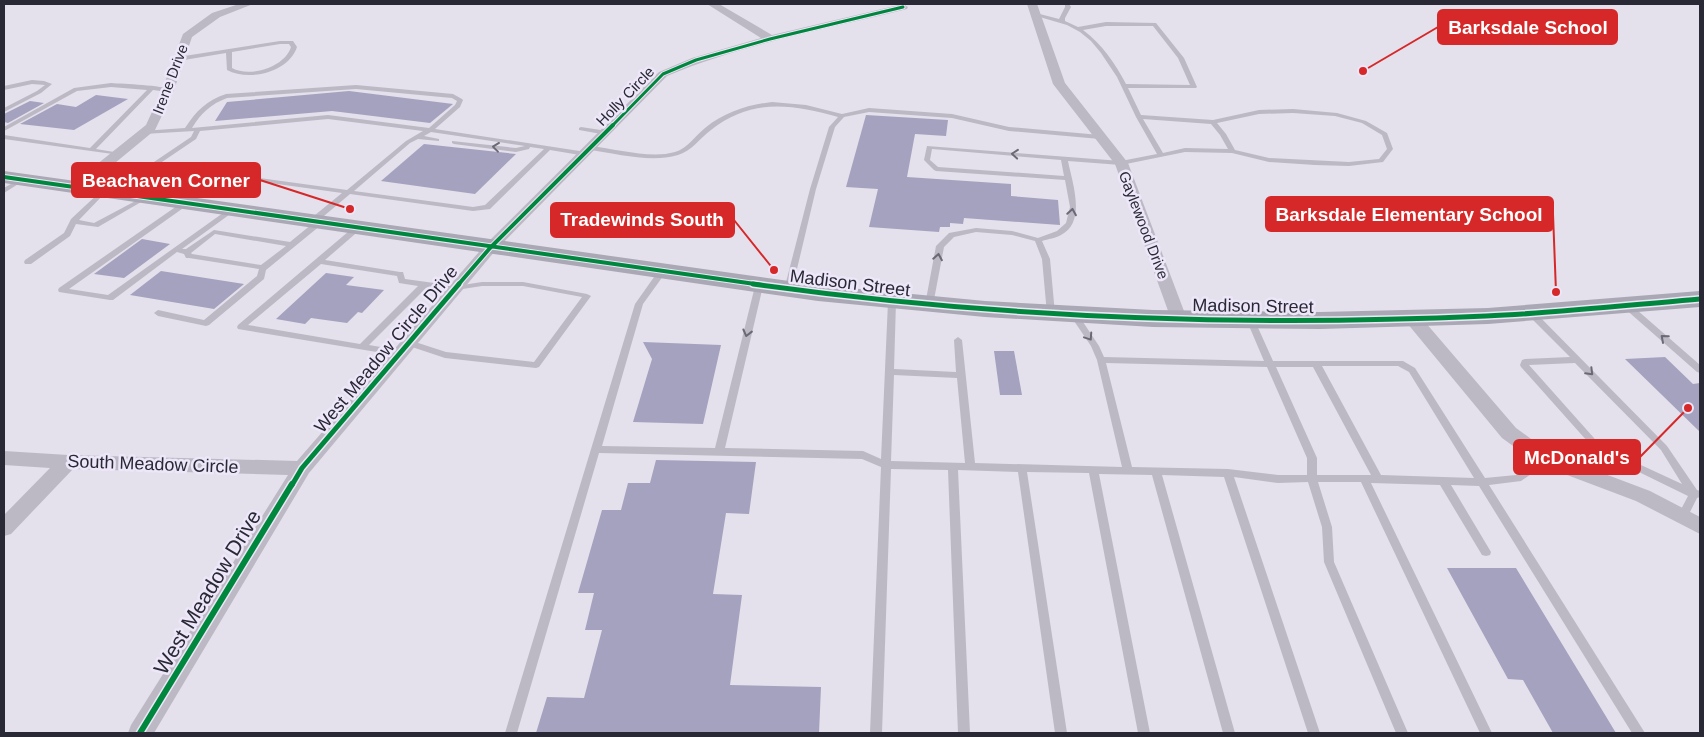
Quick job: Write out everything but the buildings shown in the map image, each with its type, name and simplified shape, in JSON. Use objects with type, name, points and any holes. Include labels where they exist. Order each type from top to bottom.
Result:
[{"type":"main road","name":"Madison Street","points":[[9,183],[76,188],[788,290],[929,305],[1063,314],[1251,321],[1414,319],[1531,313],[1700,299]]},
{"type":"street","name":"Irene Drive","points":[[76,188],[151,127],[168,90],[186,36],[216,15],[248,4]]},
{"type":"street","points":[[712,4],[770,38]]},
{"type":"street","name":"Holly Circle","points":[[490,248],[607,133],[663,74],[696,60],[770,38],[903,7]]},
{"type":"street","name":"Gaylewood Drive","points":[[1034,10],[1059,84],[1120,164],[1179,319]]},
{"type":"street","name":"West Meadow Circle Drive","points":[[302,468],[490,248]]},
{"type":"street","points":[[1414,319],[1509,433],[1545,459],[1643,496],[1700,526]]},
{"type":"street","name":"South Meadow Circle","points":[[4,458],[68,462],[302,468]]},
{"type":"street","points":[[4,528],[68,462]]},
{"type":"street","name":"West Meadow Drive","points":[[140,733],[302,468]]},
{"type":"lane","points":[[1062,23],[1062,18],[1068,7],[1067,4]]},
{"type":"lane","points":[[1034,10],[1077,29],[1094,40],[1125,86],[1139,117],[1161,155]]},
{"type":"lane","points":[[1077,29],[1106,24],[1154,24],[1181,58],[1194,87],[1125,86]]},
{"type":"lane","points":[[178,59],[283,42],[291,42],[294,47],[291,56],[276,66],[245,73],[232,72],[229,69],[229,51]]},
{"type":"lane","points":[[4,88],[32,82],[48,84],[39,92],[4,110]]},
{"type":"lane","points":[[4,129],[76,89],[111,85],[168,90]]},
{"type":"lane","points":[[158,313],[206,323],[261,277],[263,267],[292,245],[315,222],[408,142],[430,130],[458,106],[460,100],[453,96],[356,87],[226,96],[210,102],[198,112],[186,130]]},
{"type":"lane","points":[[90,150],[152,88]]},
{"type":"lane","points":[[144,132],[328,117],[549,148],[658,155],[674,154],[692,145],[707,130],[726,116],[754,105],[765,104],[820,110],[842,116],[869,110],[952,116],[1009,128],[1100,137]]},
{"type":"lane","points":[[1068,178],[936,169],[927,160],[929,147],[1120,164],[1185,150],[1232,151],[1269,160],[1349,164],[1381,161],[1390,149],[1386,134],[1364,122],[1335,114],[1293,111],[1260,112],[1213,122],[1139,117]]},
{"type":"lane","points":[[788,290],[813,189],[832,127],[842,116]]},
{"type":"lane","points":[[1213,122],[1223,134],[1232,151]]},
{"type":"lane","points":[[198,129],[194,138],[153,165],[473,209],[487,208],[549,148]]},
{"type":"lane","points":[[581,129],[607,133]]},
{"type":"lane","points":[[4,137],[118,154]]},
{"type":"lane","points":[[417,137],[437,140]]},
{"type":"lane","points":[[454,142],[516,150],[537,146]]},
{"type":"lane","points":[[929,305],[940,246],[952,235],[976,230],[1012,233],[1038,240],[1060,233],[1069,224],[1074,208],[1064,158]]},
{"type":"lane","points":[[226,175],[62,290],[110,298],[230,210]]},
{"type":"lane","points":[[28,262],[67,234],[74,221],[103,192]]},
{"type":"lane","points":[[74,221],[96,224],[145,198]]},
{"type":"lane","points":[[319,261],[400,274],[402,281],[424,285],[456,288],[482,284],[523,284],[587,296],[536,366],[405,348],[363,346],[242,327],[319,261],[358,228]]},
{"type":"lane","points":[[187,252],[214,232],[292,245]]},
{"type":"lane","points":[[1038,240],[1063,314],[1095,346],[1101,360],[1128,471]]},
{"type":"lane","points":[[177,250],[187,252],[189,256],[263,267]]},
{"type":"lane","points":[[511,733],[640,304],[662,272]]},
{"type":"lane","points":[[363,346],[424,285]]},
{"type":"lane","points":[[719,452],[759,286]]},
{"type":"lane","points":[[876,733],[892,302]]},
{"type":"lane","points":[[1626,305],[1700,370]]},
{"type":"lane","points":[[1531,313],[1664,448],[1697,494]]},
{"type":"lane","points":[[1251,321],[1312,458],[1312,479],[1327,527],[1329,562],[1402,733]]},
{"type":"lane","points":[[958,340],[970,467]]},
{"type":"lane","points":[[1101,360],[1270,364],[1400,363],[1412,370],[1639,733]]},
{"type":"lane","points":[[1578,360],[1525,362],[1524,365],[1599,448],[1697,494]]},
{"type":"lane","points":[[1316,364],[1380,480]]},
{"type":"lane","points":[[890,372],[961,375]]},
{"type":"lane","points":[[596,449],[863,456],[886,465],[1228,473],[1278,479],[1364,479],[1444,482],[1482,482],[1518,478],[1545,459]]},
{"type":"lane","points":[[953,467],[964,733]]},
{"type":"lane","points":[[1022,468],[1061,733]]},
{"type":"lane","points":[[1093,470],[1144,733]]},
{"type":"lane","points":[[1156,471],[1230,733]]},
{"type":"lane","points":[[1228,473],[1314,733]]},
{"type":"lane","points":[[1364,479],[1486,733]]},
{"type":"lane","points":[[1444,482],[1486,552]]},
{"type":"lane","points":[[1682,517],[1697,494]]},
{"type":"cycle path","points":[[140,733],[302,468],[490,248],[663,74],[696,60],[770,39],[903,7]]},
{"type":"cycle path","points":[[4,177],[818,293],[985,309],[1153,318],[1237,320],[1404,319],[1488,316],[1700,299]]},
{"type":"place","name":"Barksdale School","points":[[1363,71]]},
{"type":"place","name":"Beachaven Corner","points":[[350,209]]},
{"type":"place","name":"Tradewinds South","points":[[774,270]]},
{"type":"place","name":"Barksdale Elementary School","points":[[1556,292]]},
{"type":"place","name":"McDonald's","points":[[1688,408]]}]
